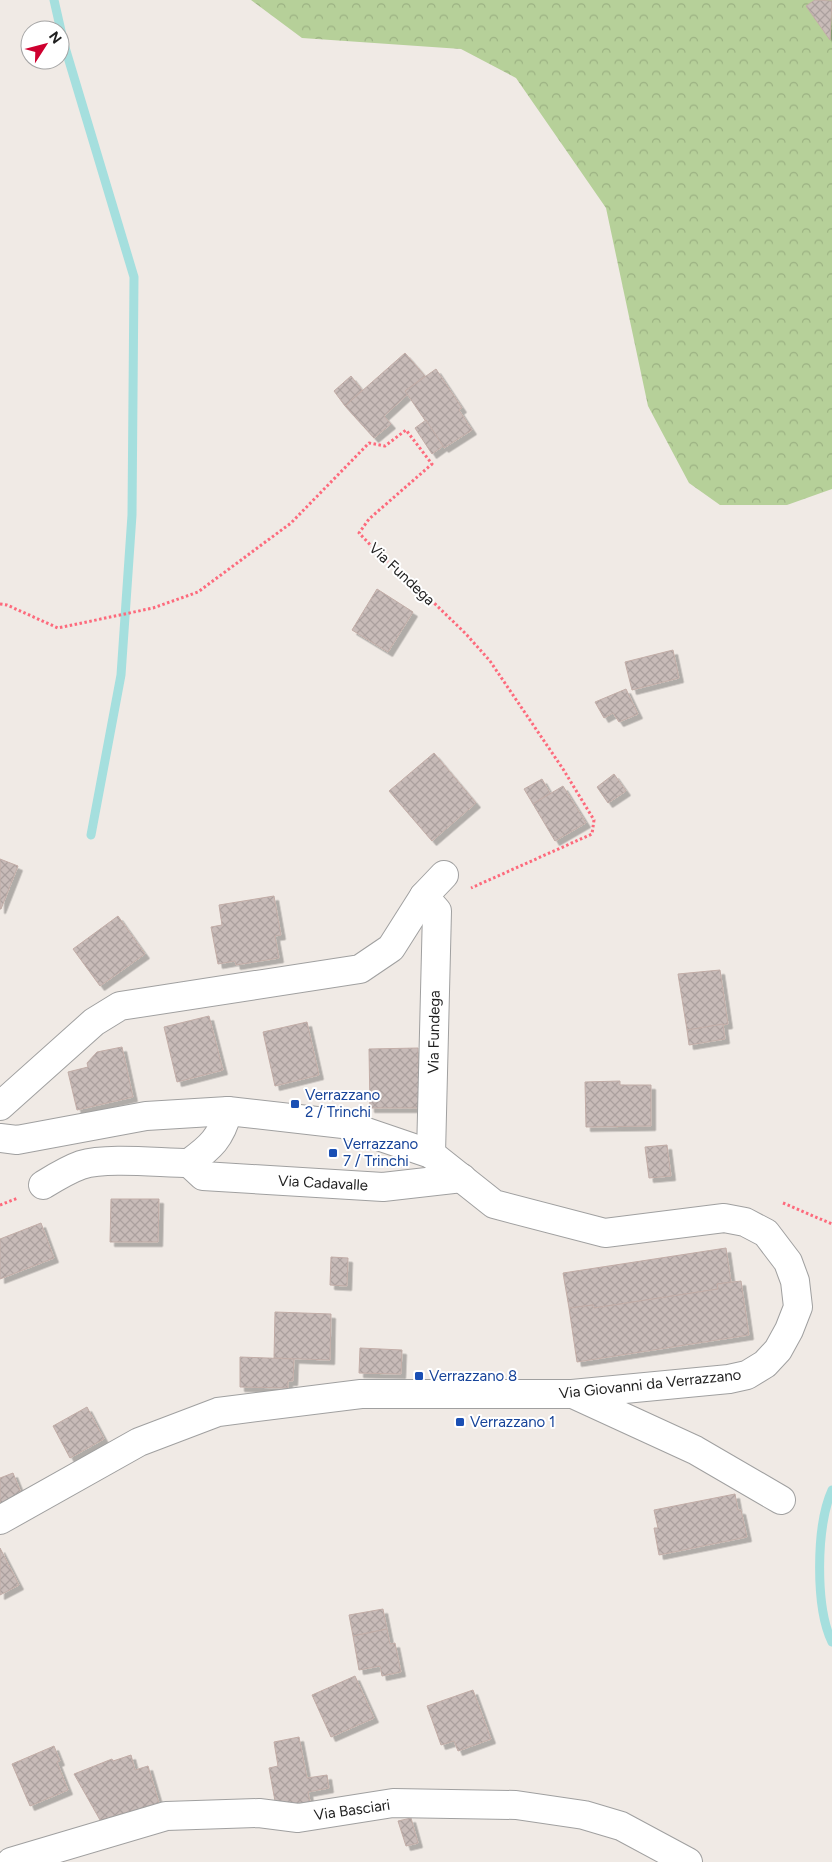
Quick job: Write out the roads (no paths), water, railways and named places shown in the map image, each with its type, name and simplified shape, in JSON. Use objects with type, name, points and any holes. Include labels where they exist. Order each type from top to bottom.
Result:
[{"type":"street","points":[[0,1106],[94,1022],[120,1006],[360,968],[391,948],[430,903],[444,875]]},
{"type":"street","name":"Via Fundega","points":[[430,903],[431,1154]]},
{"type":"street","points":[[43,1185],[62,1172],[83,1165],[126,1161],[189,1163],[217,1139],[224,1127],[228,1111]]},
{"type":"street","name":"Via Giovanni da Verrazzano","points":[[0,1138],[17,1140],[146,1116],[228,1111],[343,1124],[431,1154],[494,1204],[605,1233],[724,1218],[745,1222],[766,1233],[788,1262],[795,1281],[798,1307],[778,1350],[765,1364],[747,1375],[729,1380],[572,1394],[361,1394],[218,1412],[139,1442],[0,1520]]},
{"type":"street","name":"Via Cadavalle","points":[[189,1163],[203,1176],[374,1186],[462,1178]]},
{"type":"street","points":[[572,1394],[695,1450],[781,1500]]},
{"type":"street","name":"Via Basciari","points":[[11,1862],[166,1816],[259,1813],[298,1818],[393,1803],[516,1805],[584,1816],[621,1826],[688,1862]]},
{"type":"waterway","points":[[54,0],[64,44],[134,277],[132,515],[121,675],[91,835]]},
{"type":"waterway","points":[[832,1490],[827,1505],[820,1544],[820,1588],[826,1627],[832,1642]]},
{"type":"place","name":"Verrazzano 2 / Trinchi","points":[[295,1104]]},
{"type":"place","name":"Verrazzano 7 / Trinchi","points":[[333,1153]]},
{"type":"place","name":"Verrazzano 8","points":[[419,1376]]},
{"type":"place","name":"Verrazzano 1","points":[[460,1422]]}]
